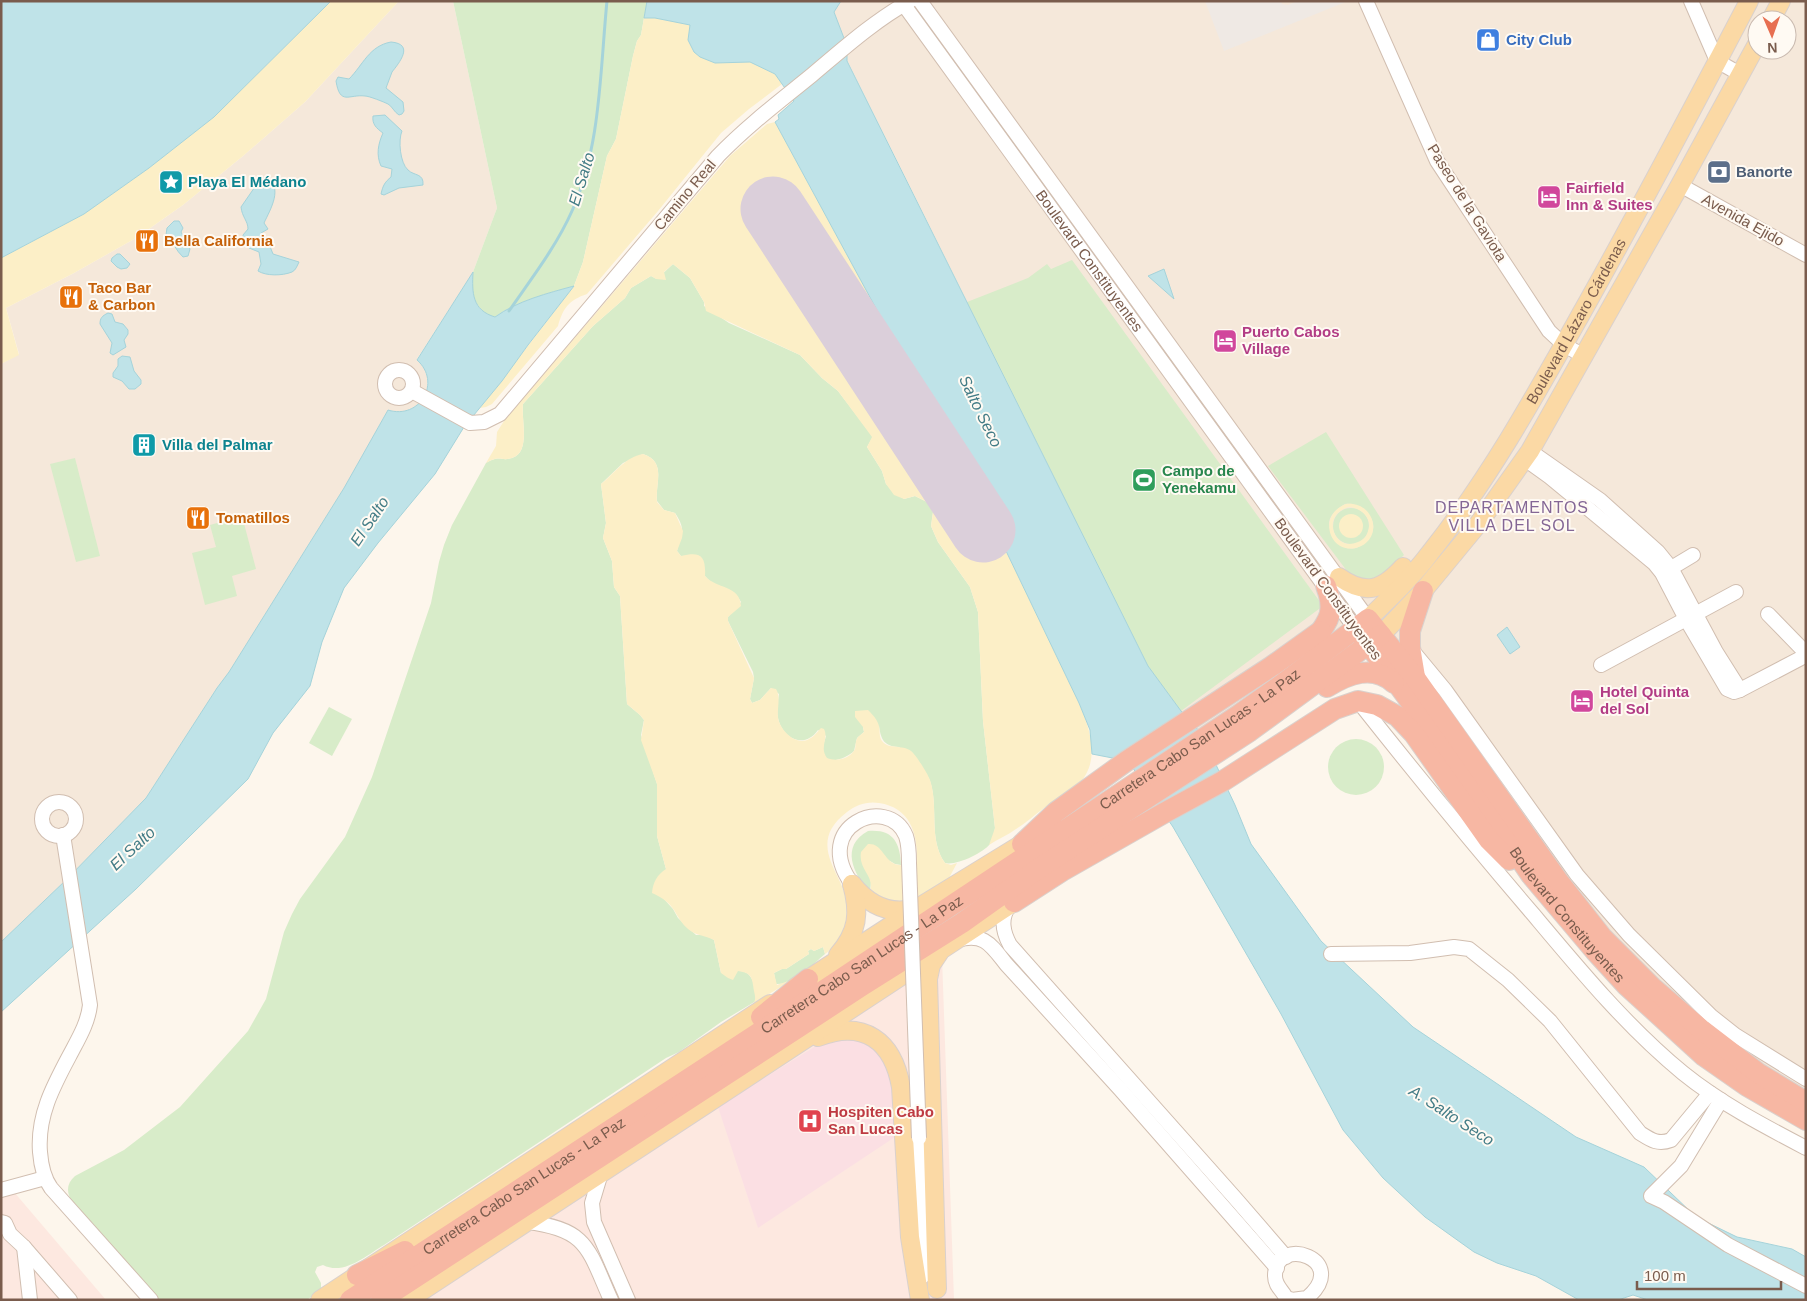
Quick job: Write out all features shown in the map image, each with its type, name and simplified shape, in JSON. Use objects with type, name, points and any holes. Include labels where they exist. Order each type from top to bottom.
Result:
[{"type":"highway","points":[[1263,698],[1293,669],[1330,617],[1332,582]]},
{"type":"highway","points":[[1252,722],[1305,700],[1339,680],[1354,674],[1364,672],[1380,673],[1392,681],[1408,684],[1410,631],[1423,591]]},
{"type":"highway","name":"Boulevard Constituyentes","points":[[1362,623],[1558,882],[1602,937],[1652,987],[1702,1030],[1758,1073],[1806,1102]]},
{"type":"highway","name":"Carretera Cabo San Lucas - La Paz","points":[[1252,722],[1263,698],[1362,623]]},
{"type":"highway","points":[[1022,844],[1056,812],[1112,772],[1272,666],[1321,631]]},
{"type":"highway","name":"Carretera Cabo San Lucas - La Paz","points":[[350,1300],[827,988],[1083,825],[1252,722],[1375,640]]},
{"type":"highway","name":"Boulevard Constituyentes","points":[[1408,684],[1446,750],[1531,875],[1626,985],[1704,1056],[1747,1086],[1806,1120]]},
{"type":"highway","points":[[1011,904],[1079,862],[1223,781],[1335,709],[1358,701],[1377,705],[1397,716],[1414,734],[1489,840],[1508,859],[1531,875]]},
{"type":"highway","points":[[1022,844],[1083,825]]},
{"type":"highway","name":"Carretera Cabo San Lucas - La Paz","points":[[381,1300],[862,986],[962,923],[1040,867],[1083,825]]},
{"type":"highway","points":[[1011,904],[1040,867]]},
{"type":"highway","points":[[674,1088],[808,979]]},
{"type":"highway","points":[[800,1042],[862,986]]},
{"type":"highway","points":[[357,1275],[494,1206]]},
{"type":"main road","name":"Boulevard Lázaro Cárdenas","points":[[1362,623],[1401,586],[1429,554],[1460,515],[1508,440],[1615,254],[1749,1]]},
{"type":"main road","name":"Boulevard Lázaro Cárdenas","points":[[1375,640],[1423,591],[1479,523],[1527,455],[1680,185],[1748,60]]},
{"type":"main road","points":[[1332,582],[1366,588],[1382,586],[1391,580],[1449,516],[1508,440]]},
{"type":"main road","points":[[320,1300],[808,979],[1022,844]]},
{"type":"main road","points":[[852,884],[864,898],[882,908],[905,911],[921,906]]},
{"type":"main road","points":[[827,967],[845,947],[854,930],[857,912],[852,884]]},
{"type":"main road","points":[[408,1300],[1011,904]]},
{"type":"main road","points":[[930,1297],[928,980],[930,965],[949,945]]},
{"type":"main road","points":[[800,1042],[834,1032],[854,1032],[878,1040],[891,1054],[899,1074],[901,1087],[910,1237],[930,1297]]},
{"type":"street","name":"Boulevard Constituyentes","points":[[920,1],[1332,582]]},
{"type":"street","name":"Paseo de la Gaviota","points":[[1366,1],[1437,161],[1549,331],[1564,345],[1584,356]]},
{"type":"street","points":[[1691,1],[1717,61],[1740,74]]},
{"type":"street","name":"Boulevard Constituyentes","points":[[907,3],[1362,623]]},
{"type":"street","name":"Camino Real","points":[[412,390],[466,422],[480,423],[489,420],[505,409],[718,156],[752,124],[847,46],[880,20],[907,3]]},
{"type":"street","name":"Avenida Ejido","points":[[1680,185],[1806,255]]},
{"type":"street","points":[[1527,455],[1550,477],[1654,563],[1667,571],[1726,689],[1734,692],[1740,690],[1805,656],[1805,652],[1768,614]]},
{"type":"street","points":[[1667,571],[1694,554]]},
{"type":"street","points":[[1601,665],[1736,592]]},
{"type":"street","points":[[1410,647],[1445,690],[1578,875],[1629,935],[1711,1016],[1735,1035],[1806,1079]]},
{"type":"street","points":[[1358,701],[1462,830],[1579,969],[1636,1031],[1684,1073],[1716,1096],[1806,1148]]},
{"type":"street","points":[[852,884],[840,863],[840,845],[848,829],[862,818],[881,818],[897,825],[906,837],[909,863],[922,1222],[930,1297]]},
{"type":"street","points":[[63,835],[90,1005],[86,1025],[47,1101],[39,1143],[41,1164],[45,1178],[66,1208],[151,1300]]},
{"type":"street","points":[[1011,904],[1004,913],[1002,920],[1010,945],[1230,1215],[1276,1268],[1276,1283],[1279,1290],[1287,1299],[1310,1298],[1321,1279],[1321,1272],[1313,1259],[1300,1253],[1286,1257],[1276,1268]]},
{"type":"street","points":[[949,945],[973,938],[988,942],[1006,964],[1241,1204],[1286,1257]]},
{"type":"street","points":[[1331,954],[1410,953],[1454,947],[1470,949],[1508,980],[1550,1021],[1640,1133],[1652,1142],[1663,1143],[1671,1140],[1716,1096]]},
{"type":"street","points":[[1716,1096],[1681,1166],[1651,1196],[1674,1208],[1728,1245],[1806,1286]]},
{"type":"street","points":[[601,1173],[592,1203],[594,1222],[628,1300]]},
{"type":"street","points":[[1,1190],[45,1178]]},
{"type":"street","points":[[1230,1215],[1241,1204]]},
{"type":"street","points":[[1,1222],[5,1223],[10,1234],[24,1247],[70,1300]]},
{"type":"street","points":[[527,1222],[556,1226],[573,1234],[580,1240],[591,1257],[611,1300]]},
{"type":"street","points":[[24,1247],[30,1300]]},
{"type":"shaded area","points":[[399,1],[453,1],[497,208],[473,272],[417,359],[424,368],[427,377],[425,394],[417,405],[409,410],[399,412],[388,410],[344,488],[229,672],[146,798],[66,880],[1,942],[1,364],[19,354],[6,308],[136,238],[183,205],[305,102]]},
{"type":"shaded area","points":[[841,1],[1806,1],[1806,1111],[1691,1033],[1368,631],[1207,746],[1148,666],[847,60],[847,46],[834,12]]},
{"type":"shaded area","points":[[1205,1],[1281,1],[1282,4],[1288,5],[1297,1],[1348,1],[1224,51]]},
{"type":"shaded area","points":[[942,957],[954,1300],[419,1300]]},
{"type":"shaded area","name":"Hospiten Cabo San Lucas","points":[[832,1036],[861,1036],[891,1066],[898,1135],[758,1228],[718,1107]]},
{"type":"shaded area","points":[[14,1192],[106,1300],[1,1300],[1,1196]]},
{"type":"green space","points":[[453,1],[647,1],[641,35],[637,41],[633,56],[616,139],[607,156],[583,262],[574,286],[523,302],[495,317],[485,314],[480,308],[475,301],[472,289],[473,272],[497,208]]},
{"type":"green space","name":"Campo de Yenekamu","points":[[1072,260],[1323,606],[1181,711],[1148,666],[967,302],[1028,278],[1047,264],[1051,269]]},
{"type":"green space","points":[[673,264],[690,278],[704,302],[704,306],[729,323],[800,355],[822,378],[838,391],[873,437],[867,447],[882,471],[886,484],[904,499],[915,496],[927,502],[933,512],[931,526],[938,542],[970,587],[978,612],[983,721],[995,828],[992,841],[987,848],[969,858],[956,863],[945,863],[940,854],[935,834],[933,791],[930,781],[921,768],[899,747],[887,744],[884,741],[879,726],[863,727],[864,732],[857,738],[854,751],[846,757],[830,760],[824,754],[823,746],[826,736],[818,730],[812,736],[800,740],[794,739],[784,731],[777,715],[779,694],[771,688],[760,700],[752,703],[750,699],[754,678],[753,672],[728,621],[728,617],[741,602],[733,592],[710,581],[705,576],[705,570],[681,556],[677,551],[682,528],[675,513],[664,510],[657,501],[658,474],[655,462],[643,454],[623,463],[601,484],[606,523],[603,538],[612,561],[614,587],[620,596],[627,704],[644,720],[641,735],[657,784],[657,836],[666,869],[663,898],[678,918],[696,935],[706,935],[714,940],[721,973],[746,972],[752,978],[756,1001],[721,1022],[679,1052],[666,1058],[363,1259],[339,1268],[323,1265],[317,1267],[315,1272],[321,1283],[321,1289],[307,1300],[160,1300],[73,1203],[68,1192],[70,1182],[75,1176],[124,1150],[180,1107],[248,1031],[266,999],[284,932],[292,914],[300,899],[345,837],[372,777],[431,603],[444,545],[452,525],[486,463],[495,459],[512,458],[518,455],[524,435],[523,404],[593,326],[625,298],[631,288],[651,276],[657,279]]},
{"type":"green space","points":[[1326,432],[1404,555],[1378,577],[1371,580],[1363,580],[1355,577],[1347,571],[1268,466]],"holes":[[[1348,504],[1355,505],[1363,510],[1371,517],[1373,525],[1372,533],[1368,540],[1361,546],[1353,548],[1346,548],[1339,543],[1329,527],[1329,522],[1334,512]]]},
{"type":"green space","points":[[75,458],[100,556],[76,562],[50,464]]},
{"type":"green space","points":[[1351,508],[1358,509],[1364,513],[1368,519],[1368,533],[1364,539],[1358,543],[1351,544],[1344,543],[1338,539],[1334,533],[1333,526],[1334,519],[1338,513],[1344,509]]},
{"type":"green space","points":[[242,516],[256,569],[232,576],[237,596],[205,605],[192,553],[216,547],[210,525]]},
{"type":"green space","points":[[329,707],[352,719],[332,756],[309,743]]},
{"type":"green space","points":[[1351,739],[1361,739],[1376,747],[1382,756],[1384,767],[1382,778],[1376,787],[1361,795],[1351,795],[1340,790],[1333,783],[1328,772],[1328,762],[1333,751],[1340,744]]},
{"type":"green space","points":[[868,831],[884,832],[894,839],[899,850],[901,865],[890,861],[870,879],[870,892],[859,877],[852,860],[854,844],[859,837]]},
{"type":"green space","points":[[823,947],[825,954],[802,974],[789,981],[776,984],[774,973],[786,969],[809,954],[808,951],[811,949],[814,951]]},
{"type":"sand","name":"Playa El Médano","points":[[331,1],[399,1],[305,102],[183,205],[136,238],[6,308],[19,355],[1,364],[1,258],[84,214],[149,168],[214,117]]},
{"type":"sand","points":[[644,18],[655,18],[690,25],[688,40],[693,51],[700,57],[715,63],[750,62],[776,74],[782,84],[721,133],[587,294],[571,302],[562,314],[558,326],[492,404],[480,408],[574,286],[583,262],[607,156],[616,139],[633,56],[637,41],[641,35]]},
{"type":"sand","points":[[775,122],[995,528],[1087,723],[1092,755],[1086,775],[1079,784],[1020,827],[989,845],[995,828],[983,721],[978,612],[970,587],[938,542],[931,526],[933,512],[927,502],[915,496],[904,499],[894,495],[886,484],[882,471],[867,447],[872,437],[838,391],[822,378],[800,355],[706,311],[704,302],[690,278],[673,264],[664,272],[666,280],[656,279],[651,276],[631,288],[625,298],[593,326],[523,404],[524,435],[518,455],[512,458],[495,459],[486,463],[496,446],[497,432],[504,421],[730,156],[767,124]]},
{"type":"sand","points":[[643,454],[655,462],[657,468],[657,502],[664,510],[675,513],[683,531],[677,551],[681,556],[693,554],[701,557],[705,576],[732,591],[740,599],[741,606],[728,617],[728,621],[754,678],[750,699],[752,703],[760,700],[771,688],[776,689],[779,699],[778,717],[781,727],[789,736],[799,741],[809,739],[821,728],[824,729],[825,754],[827,758],[834,760],[842,759],[853,752],[857,738],[864,732],[863,727],[855,717],[855,711],[868,710],[877,721],[882,741],[885,744],[911,751],[924,769],[933,790],[935,833],[940,854],[945,863],[951,865],[957,863],[949,878],[919,899],[891,904],[870,892],[870,881],[862,863],[861,852],[868,844],[872,844],[879,848],[895,864],[917,864],[916,843],[911,825],[899,811],[879,803],[866,803],[847,812],[834,826],[828,839],[828,852],[849,906],[848,926],[835,946],[825,954],[823,947],[814,951],[811,949],[808,951],[809,954],[786,969],[774,973],[777,985],[794,979],[754,1003],[755,996],[751,977],[747,973],[738,971],[733,980],[721,973],[714,940],[688,929],[670,905],[652,893],[656,879],[666,869],[657,836],[657,784],[641,740],[644,720],[627,704],[620,596],[614,587],[612,561],[603,538],[606,523],[601,484],[625,462]]},
{"type":"sand","points":[[1346,504],[1356,505],[1370,515],[1373,522],[1373,530],[1365,544],[1356,548],[1347,548],[1333,540],[1329,524],[1337,509]],"holes":[[[1349,507],[1365,514],[1369,526],[1367,535],[1363,539],[1350,544],[1342,542],[1337,538],[1333,524],[1335,517],[1340,511]]]},
{"type":"sand","points":[[1351,514],[1360,517],[1363,526],[1360,535],[1351,538],[1342,535],[1339,526],[1342,517]]},
{"type":"water","points":[[1,1],[331,1],[214,117],[149,168],[84,214],[1,258]]},
{"type":"water","points":[[647,1],[841,1],[834,12],[847,46],[847,61],[1148,666],[1181,711],[1201,733],[1251,844],[1321,941],[1413,1027],[1576,1137],[1644,1167],[1696,1217],[1737,1237],[1792,1249],[1806,1257],[1806,1300],[1648,1300],[1633,1295],[1618,1300],[1579,1300],[1536,1276],[1497,1263],[1474,1252],[1425,1217],[1383,1178],[1343,1130],[1281,1014],[1173,827],[1128,761],[1092,754],[1090,730],[1079,703],[995,528],[775,122],[779,119],[778,115],[794,101],[775,74],[750,62],[715,63],[700,57],[694,52],[688,40],[690,25],[655,18],[644,18]]},
{"type":"water","points":[[398,43],[404,50],[386,88],[403,102],[404,111],[399,115],[389,105],[373,98],[343,96],[340,94],[336,81],[338,77],[349,79],[372,52],[383,44]]},
{"type":"water","points":[[385,115],[402,131],[400,145],[403,162],[410,172],[422,178],[423,185],[399,188],[384,195],[381,194],[386,182],[391,177],[392,169],[381,166],[378,158],[378,150],[383,133],[375,126],[373,116]]},
{"type":"water","points":[[267,176],[272,181],[275,193],[264,223],[268,229],[261,233],[261,242],[269,244],[273,254],[299,262],[293,271],[284,274],[270,275],[258,271],[261,264],[259,252],[249,248],[244,243],[243,235],[248,229],[241,207],[259,181]]},
{"type":"water","points":[[174,221],[179,221],[183,228],[181,232],[190,249],[188,256],[183,257],[166,235],[167,228]]},
{"type":"water","points":[[117,254],[120,254],[130,264],[127,268],[121,269],[111,261]]},
{"type":"water","points":[[1164,269],[1174,299],[1148,276]]},
{"type":"water","points":[[473,272],[473,294],[475,300],[482,310],[495,317],[523,302],[574,286],[502,381],[464,427],[435,474],[378,543],[344,588],[322,642],[310,686],[273,733],[248,779],[136,889],[1,1012],[1,942],[66,880],[146,798],[229,672],[344,488],[388,410],[399,412],[410,410],[424,397],[428,378],[417,360]]},
{"type":"water","points":[[108,313],[112,314],[115,322],[123,324],[128,330],[124,340],[126,347],[113,355],[110,353],[112,343],[100,324],[102,317]]},
{"type":"water","points":[[122,356],[130,357],[134,371],[141,380],[141,384],[135,389],[129,389],[122,381],[113,377],[113,373],[118,366],[118,359]]},
{"type":"water","points":[[1507,627],[1520,647],[1510,654],[1497,635]]},
{"type":"waterway","name":"El Salto","points":[[509,311],[543,262],[566,224],[582,186],[589,161],[598,108],[607,1]]},
{"type":"runway","points":[[773,209],[983,530]]},
{"type":"place","name":"City Club","points":[[1488,40]]},
{"type":"place","name":"Banorte","points":[[1719,172]]},
{"type":"place","name":"Playa El Médano","points":[[171,182]]},
{"type":"place","name":"Fairfield Inn & Suites","points":[[1549,197]]},
{"type":"place","name":"Bella California","points":[[147,241]]},
{"type":"place","name":"Taco Bar & Carbon","points":[[71,297]]},
{"type":"place","name":"Puerto Cabos Village","points":[[1225,341]]},
{"type":"place","name":"Villa del Palmar","points":[[144,445]]},
{"type":"place","name":"Campo de Yenekamu","points":[[1144,480]]},
{"type":"place","name":"Tomatillos","points":[[198,518]]},
{"type":"place","name":"Hotel Quinta del Sol","points":[[1582,701]]},
{"type":"place","name":"Hospiten Cabo San Lucas","points":[[810,1121]]},
{"type":"district","name":"DEPARTAMENTOS VILLA DEL SOL","points":[[1512,516]]},
{"type":"water label","name":"Salto Seco","points":[[981,411]]},
{"type":"water label","name":"A. Salto Seco","points":[[1452,1115]]}]
